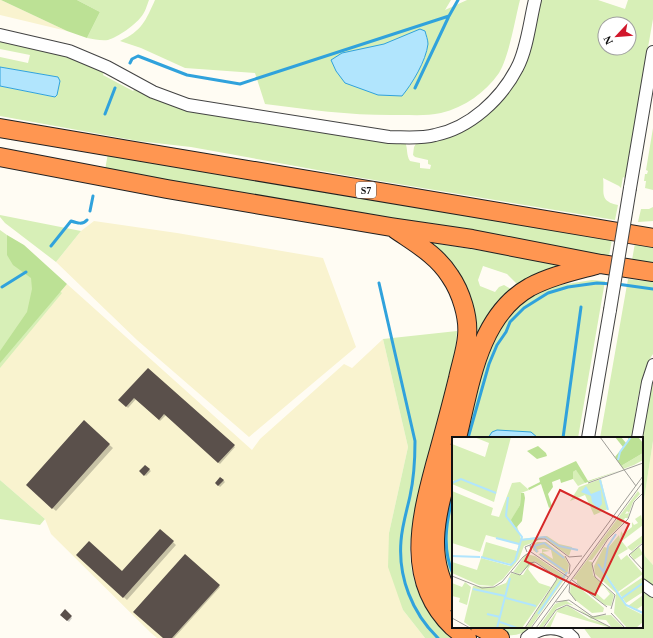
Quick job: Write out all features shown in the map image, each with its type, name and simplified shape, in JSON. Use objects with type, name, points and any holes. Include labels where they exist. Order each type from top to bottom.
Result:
[{"type":"highway","name":"S7","points":[[0,128],[653,238]]},
{"type":"highway","points":[[0,158],[167,189],[391,227],[472,239],[601,264],[653,272]]},
{"type":"highway","points":[[602,229],[653,224]]},
{"type":"highway","points":[[391,227],[430,253],[451,276],[460,295],[466,316],[467,337],[425,504],[420,541],[422,570],[431,596],[439,611],[452,626]]},
{"type":"highway","points":[[457,437],[474,368],[482,344],[489,330],[503,311],[530,287],[550,278],[601,264]]},
{"type":"highway","points":[[452,456],[436,520],[434,536],[438,570],[443,585],[452,600]]},
{"type":"highway","points":[[454,628],[467,638]]},
{"type":"highway","points":[[482,628],[500,638]]},
{"type":"street","points":[[0,35],[69,51],[107,67],[153,92],[188,104],[389,137],[418,138],[434,136],[462,126],[489,105],[506,86],[517,68],[522,56],[535,0]]},
{"type":"street","points":[[588,437],[653,52]]},
{"type":"street","points":[[637,437],[647,382],[653,364]]},
{"type":"street","points":[[643,585],[653,592]]},
{"type":"street","points":[[527,638],[536,631],[546,628],[562,629],[573,638]]},
{"type":"shaded area","points":[[1,0],[67,31],[0,15]]},
{"type":"shaded area","points":[[94,221],[177,233],[323,258],[356,347],[249,437],[137,340],[56,262],[81,231]]},
{"type":"shaded area","points":[[67,284],[252,450],[260,439],[344,364],[352,368],[383,339],[408,447],[389,533],[403,610],[425,638],[157,638],[151,633],[51,534],[45,519],[0,480],[0,363]]},
{"type":"shaded area","points":[[653,441],[653,565],[645,556],[643,547],[643,506]]},
{"type":"green space","points":[[1,0],[77,0],[100,12],[87,38],[67,31]]},
{"type":"green space","points":[[77,0],[149,0],[144,13],[135,24],[117,36],[108,40],[103,40],[87,38],[100,12]]},
{"type":"green space","points":[[155,0],[451,0],[445,10],[467,0],[520,0],[503,66],[499,73],[481,93],[458,107],[441,113],[426,115],[384,115],[350,114],[265,104],[255,73],[185,68],[141,48],[120,41],[138,29],[149,13]]},
{"type":"green space","points":[[541,0],[598,0],[625,9],[628,0],[653,0],[653,19],[625,178],[623,177],[621,188],[603,178],[603,191],[605,198],[608,201],[618,205],[615,220],[350,176],[191,147],[138,141],[0,116],[0,86],[55,97],[58,77],[0,67],[0,57],[28,63],[30,55],[0,49],[0,41],[70,57],[104,72],[103,75],[133,91],[135,89],[172,105],[405,142],[410,161],[420,163],[420,168],[430,169],[431,165],[428,164],[428,160],[415,157],[413,155],[414,147],[417,142],[477,123],[499,104],[518,77]]},
{"type":"green space","points":[[653,128],[653,190],[645,188],[646,181],[644,181],[645,174],[647,174],[648,171],[646,170]]},
{"type":"green space","points":[[108,153],[612,239],[609,256],[105,170]]},
{"type":"green space","points":[[653,207],[653,221],[638,222],[641,209],[649,209]]},
{"type":"green space","points":[[0,215],[81,231],[56,262],[5,223]]},
{"type":"green space","points":[[0,230],[7,235],[7,243],[62,293],[0,368]]},
{"type":"green space","points":[[7,235],[24,245],[67,284],[0,363],[0,351],[27,312],[32,289],[31,278],[13,265],[7,255]]},
{"type":"green space","points":[[420,241],[566,264],[518,285],[507,274],[483,266],[478,280],[480,286],[495,292],[499,287],[504,285],[511,289],[512,292],[475,342],[471,329]]},
{"type":"green space","points":[[635,243],[653,246],[653,263],[632,260]]},
{"type":"green space","points":[[628,279],[653,282],[653,354],[648,362],[641,383],[632,437],[600,437]]},
{"type":"green space","points":[[592,280],[605,281],[578,437],[538,437],[492,432],[489,437],[461,437],[496,330],[523,301],[537,292],[554,286]]},
{"type":"green space","points":[[457,331],[452,368],[422,480],[410,543],[411,568],[422,601],[442,629],[451,638],[425,638],[403,610],[388,567],[389,533],[408,447],[383,339]]},
{"type":"green space","points":[[653,381],[653,441],[643,506],[642,437],[647,402]]},
{"type":"green space","points":[[452,474],[452,590],[439,548]]},
{"type":"green space","points":[[0,480],[45,519],[40,525],[0,519]]},
{"type":"green space","points":[[643,547],[645,556],[653,565],[653,586],[643,578]]},
{"type":"green space","points":[[643,593],[653,598],[653,638],[591,638],[584,628],[643,628]]},
{"type":"green space","points":[[490,628],[533,628],[516,635],[507,635]]},
{"type":"water","points":[[420,29],[425,31],[428,42],[427,51],[418,72],[402,96],[378,95],[345,83],[336,71],[331,60],[342,53],[384,44]]},
{"type":"water","points":[[0,67],[58,77],[60,81],[57,95],[55,97],[0,86]]},
{"type":"water","points":[[497,430],[531,432],[537,437],[489,437],[492,432]]},
{"type":"building","points":[[148,368],[235,445],[218,463],[164,414],[159,420],[134,398],[126,407],[118,400]]},
{"type":"building","points":[[84,420],[110,444],[52,509],[26,485]]},
{"type":"building","points":[[145,465],[150,469],[144,476],[139,471]]},
{"type":"building","points":[[220,477],[224,480],[218,486],[215,483]]},
{"type":"building","points":[[160,529],[174,541],[123,598],[76,555],[89,541],[122,571]]},
{"type":"building","points":[[185,554],[220,585],[172,638],[163,638],[133,612]]},
{"type":"building","points":[[65,609],[72,616],[67,621],[60,615]]},
{"type":"waterway","points":[[415,88],[458,0]]},
{"type":"waterway","points":[[130,63],[132,59],[138,56],[187,75],[240,84],[449,16]]},
{"type":"waterway","points":[[105,114],[115,88]]},
{"type":"waterway","points":[[90,211],[93,196]]},
{"type":"waterway","points":[[51,246],[71,221],[82,223],[87,220]]},
{"type":"waterway","points":[[2,287],[26,272]]},
{"type":"waterway","points":[[379,283],[415,441],[410,496],[403,524],[401,554],[402,568],[414,606],[438,638]]},
{"type":"waterway","points":[[468,437],[489,364],[497,345],[506,332],[510,322],[524,308],[548,293],[568,287],[597,283],[612,284]]},
{"type":"waterway","points":[[617,284],[653,289]]},
{"type":"waterway","points":[[563,437],[581,307]]},
{"type":"waterway","points":[[452,500],[448,516],[446,535],[447,555],[452,571]]}]
